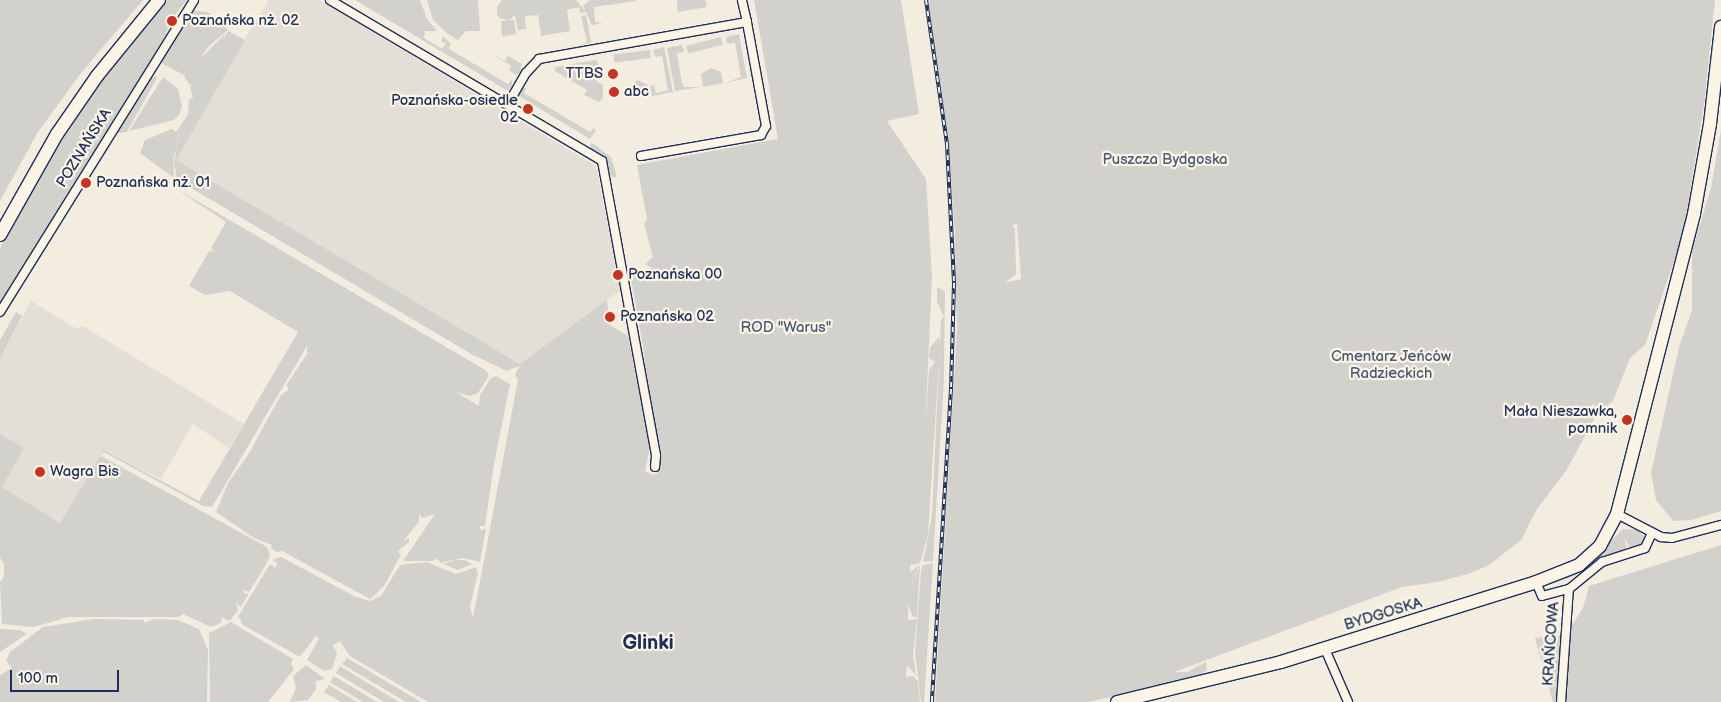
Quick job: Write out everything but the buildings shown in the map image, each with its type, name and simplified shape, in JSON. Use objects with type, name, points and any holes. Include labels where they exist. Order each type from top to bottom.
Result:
[{"type":"main road","points":[[0,235],[57,134],[97,76],[159,0]]},
{"type":"main road","name":"BYDGOSKA","points":[[1120,702],[1212,681],[1325,649],[1562,574],[1580,565],[1600,546],[1617,514],[1694,214],[1720,60],[1721,28]]},
{"type":"main road","points":[[1712,106],[1721,88]]},
{"type":"street","name":"POZNAŃSKA","points":[[0,312],[194,0]]},
{"type":"street","points":[[330,0],[598,157],[604,165],[656,456],[655,467]]},
{"type":"street","points":[[642,156],[761,135],[766,126],[742,0]]},
{"type":"street","points":[[508,104],[530,67],[540,59],[747,22]]},
{"type":"street","points":[[1617,514],[1652,533],[1672,538],[1721,525]]},
{"type":"street","points":[[1536,582],[1542,596],[1568,589],[1602,562],[1645,548],[1652,533]]},
{"type":"street","name":"KRAŃCOWA","points":[[1561,702],[1568,589]]},
{"type":"street","points":[[1325,649],[1348,702]]},
{"type":"shaded area","points":[[269,0],[319,0],[596,166],[621,290],[521,364],[166,163]]},
{"type":"shaded area","points":[[31,301],[77,329],[83,326],[244,424],[229,448],[193,424],[161,479],[104,450],[60,523],[1,487],[24,448],[0,434],[0,359]]},
{"type":"green space","points":[[0,0],[143,0],[81,73],[38,132],[0,201]]},
{"type":"green space","points":[[167,0],[187,0],[169,23],[166,35],[0,303],[0,249],[6,235],[74,120],[120,56]]},
{"type":"green space","points":[[355,0],[420,0],[427,19],[437,31],[425,31],[424,38],[442,49],[446,43],[441,42],[443,36],[451,44],[449,49],[508,84],[512,79],[512,85],[508,91]]},
{"type":"green space","points":[[427,0],[478,0],[480,31],[466,31],[458,40],[448,34],[433,20]]},
{"type":"green space","points":[[502,0],[576,0],[586,12],[580,13],[579,7],[567,10],[570,31],[541,36],[538,15],[525,16],[526,29],[518,30],[515,15],[509,20],[499,18],[497,7]]},
{"type":"green space","points":[[590,0],[636,1],[594,7],[595,22],[603,23],[592,25],[583,6]]},
{"type":"green space","points":[[677,0],[705,0],[707,7],[678,12]]},
{"type":"green space","name":"ROD \"Warus\"","points":[[754,0],[901,0],[919,114],[887,121],[926,179],[932,277],[925,431],[929,370],[935,362],[929,358],[930,347],[939,337],[940,345],[928,534],[920,563],[910,565],[910,572],[919,565],[909,590],[920,565],[917,617],[913,617],[908,605],[908,620],[917,619],[913,655],[916,676],[907,665],[906,677],[913,676],[918,682],[920,702],[428,702],[350,656],[340,641],[333,645],[337,653],[332,669],[324,671],[307,660],[319,638],[316,636],[300,657],[243,625],[239,617],[236,620],[270,564],[276,568],[277,563],[272,560],[281,557],[356,597],[370,601],[381,596],[400,565],[427,562],[456,574],[476,567],[478,573],[470,606],[473,618],[518,380],[515,374],[520,366],[507,371],[473,355],[176,179],[175,161],[180,126],[188,115],[189,99],[193,98],[190,87],[193,83],[190,85],[184,76],[187,72],[184,75],[165,65],[170,70],[161,62],[192,10],[208,12],[228,30],[209,46],[200,59],[225,34],[223,40],[228,31],[245,40],[176,160],[520,364],[607,300],[610,325],[628,336],[650,447],[645,471],[652,475],[658,473],[662,456],[646,382],[644,352],[630,273],[652,268],[645,264],[653,257],[644,224],[647,219],[637,165],[778,139]]},
{"type":"green space","name":"Puszcza Bydgoska","points":[[928,0],[1715,0],[1704,105],[1683,235],[1645,345],[1630,358],[1613,401],[1595,417],[1566,471],[1537,509],[1521,540],[1489,565],[1471,573],[1438,582],[1402,587],[1174,672],[1187,672],[1206,662],[1207,670],[1192,679],[1088,702],[935,702],[957,329],[955,237],[948,136]],"holes":[[[1017,224],[1021,279],[1005,283],[1016,274],[1015,229],[1012,225]]]},
{"type":"green space","points":[[586,15],[591,42],[579,46],[587,42],[581,16]]},
{"type":"green space","points":[[514,20],[516,34],[502,37],[501,21]]},
{"type":"green space","points":[[739,34],[747,78],[725,83],[741,77],[735,43],[727,44],[726,37]]},
{"type":"green space","points":[[721,37],[723,45],[688,53],[686,46]]},
{"type":"green space","points":[[682,45],[684,52],[677,53],[682,83],[684,87],[701,87],[675,91],[667,48]]},
{"type":"green space","points":[[664,47],[673,92],[652,96],[650,86],[654,85],[656,93],[668,90],[662,56],[655,57],[653,50]]},
{"type":"green space","points":[[650,50],[651,58],[614,62],[613,55]]},
{"type":"green space","points":[[492,54],[505,61],[508,56],[522,64],[520,73],[516,75],[509,70],[511,66]]},
{"type":"green space","points":[[596,60],[600,67],[594,70],[597,82],[603,84],[603,98],[599,102],[584,95],[587,90],[555,71],[555,67]]},
{"type":"green space","points":[[711,68],[721,72],[723,83],[703,87],[701,74]]},
{"type":"green space","points":[[158,76],[127,132],[118,133],[116,131],[148,79]]},
{"type":"green space","points":[[163,77],[178,89],[182,107],[179,115],[174,120],[129,131]]},
{"type":"green space","points":[[638,80],[648,85],[650,96],[630,99],[628,87]]},
{"type":"green space","points":[[522,88],[526,88],[524,93],[590,132],[593,128],[596,130],[590,139],[517,95]]},
{"type":"green space","points":[[179,127],[177,145],[173,157],[174,178],[140,153],[145,140],[172,129],[176,132]]},
{"type":"green space","points":[[1721,130],[1721,511],[1692,520],[1673,521],[1656,500],[1651,473],[1679,347],[1692,310],[1692,251],[1711,188]]},
{"type":"green space","points":[[591,142],[611,157],[617,177],[611,177],[606,161],[590,149]]},
{"type":"green space","points":[[175,188],[487,371],[489,376],[478,393],[470,396],[456,392],[479,406],[480,395],[491,378],[496,376],[510,384],[494,464],[485,526],[479,526],[481,530],[486,529],[480,562],[463,558],[440,563],[437,558],[434,561],[403,561],[435,514],[423,518],[419,515],[419,521],[403,542],[409,538],[409,542],[398,551],[401,555],[384,586],[370,599],[282,551],[276,552],[271,548],[272,545],[254,538],[216,512],[228,483],[248,455],[281,395],[288,390],[287,384],[307,354],[307,346],[212,507],[203,506],[104,452],[101,456],[267,547],[270,555],[267,563],[249,592],[243,590],[244,594],[249,593],[241,607],[236,603],[238,610],[231,619],[228,621],[222,617],[221,623],[211,627],[183,614],[179,617],[68,617],[34,627],[2,624],[0,582],[4,576],[4,563],[0,558],[0,434],[24,448],[2,487],[60,523],[104,450],[199,501],[298,332],[230,291],[205,295],[189,286],[209,251],[214,252],[211,248],[226,222]]},
{"type":"green space","points":[[937,287],[945,291],[944,379],[933,561],[923,562],[932,515],[941,319],[944,317],[937,302]]},
{"type":"green space","points":[[16,312],[22,316],[0,359],[0,340]]},
{"type":"green space","points":[[1623,529],[1637,530],[1645,537],[1644,543],[1630,548],[1624,537],[1627,549],[1599,558],[1574,576],[1553,584],[1583,569]]},
{"type":"green space","points":[[1721,545],[1721,702],[1553,702],[1535,638],[1566,635],[1583,608],[1589,586]]},
{"type":"green space","points":[[455,560],[465,560],[472,564],[458,570],[443,564]]},
{"type":"green space","points":[[933,563],[924,702],[921,702],[915,653],[921,571],[923,565]]},
{"type":"green space","points":[[94,619],[144,620],[144,623],[155,619],[178,620],[199,629],[208,650],[207,702],[0,702],[0,675],[12,668],[6,661],[10,652],[43,627]]},
{"type":"green space","points":[[231,622],[293,659],[291,664],[294,669],[268,702],[210,702],[209,633]]},
{"type":"green space","points":[[0,629],[20,630],[27,634],[0,652]]},
{"type":"green space","points":[[347,658],[421,702],[406,702],[342,664]]},
{"type":"green space","points":[[306,665],[325,679],[316,681],[316,689],[308,700],[290,702],[296,688],[293,676]]},
{"type":"green space","points":[[340,666],[399,702],[384,702],[336,673]]},
{"type":"green space","points":[[334,676],[377,702],[363,702],[330,682]]},
{"type":"green space","points":[[329,685],[357,702],[341,702],[324,692]]},
{"type":"railway","points":[[926,0],[947,144],[954,283],[951,389],[932,702]]},
{"type":"place","name":"Poznańska nż. 02","points":[[172,21]]},
{"type":"place","name":"TTBS","points":[[613,74]]},
{"type":"place","name":"abc","points":[[614,92]]},
{"type":"place","name":"Poznańska-osiedle 02","points":[[528,109]]},
{"type":"place","name":"Poznańska nż. 01","points":[[86,183]]},
{"type":"place","name":"Poznańska 00","points":[[618,275]]},
{"type":"place","name":"Poznańska 02","points":[[610,317]]},
{"type":"place","name":"Mała Nieszawka, pomnik","points":[[1627,420]]},
{"type":"place","name":"Wagra Bis","points":[[40,472]]},
{"type":"district","name":"Glinki","points":[[648,643]]},
{"type":"park label","name":"Cmentarz Jeńców Radzieckich","points":[[1391,364]]}]
